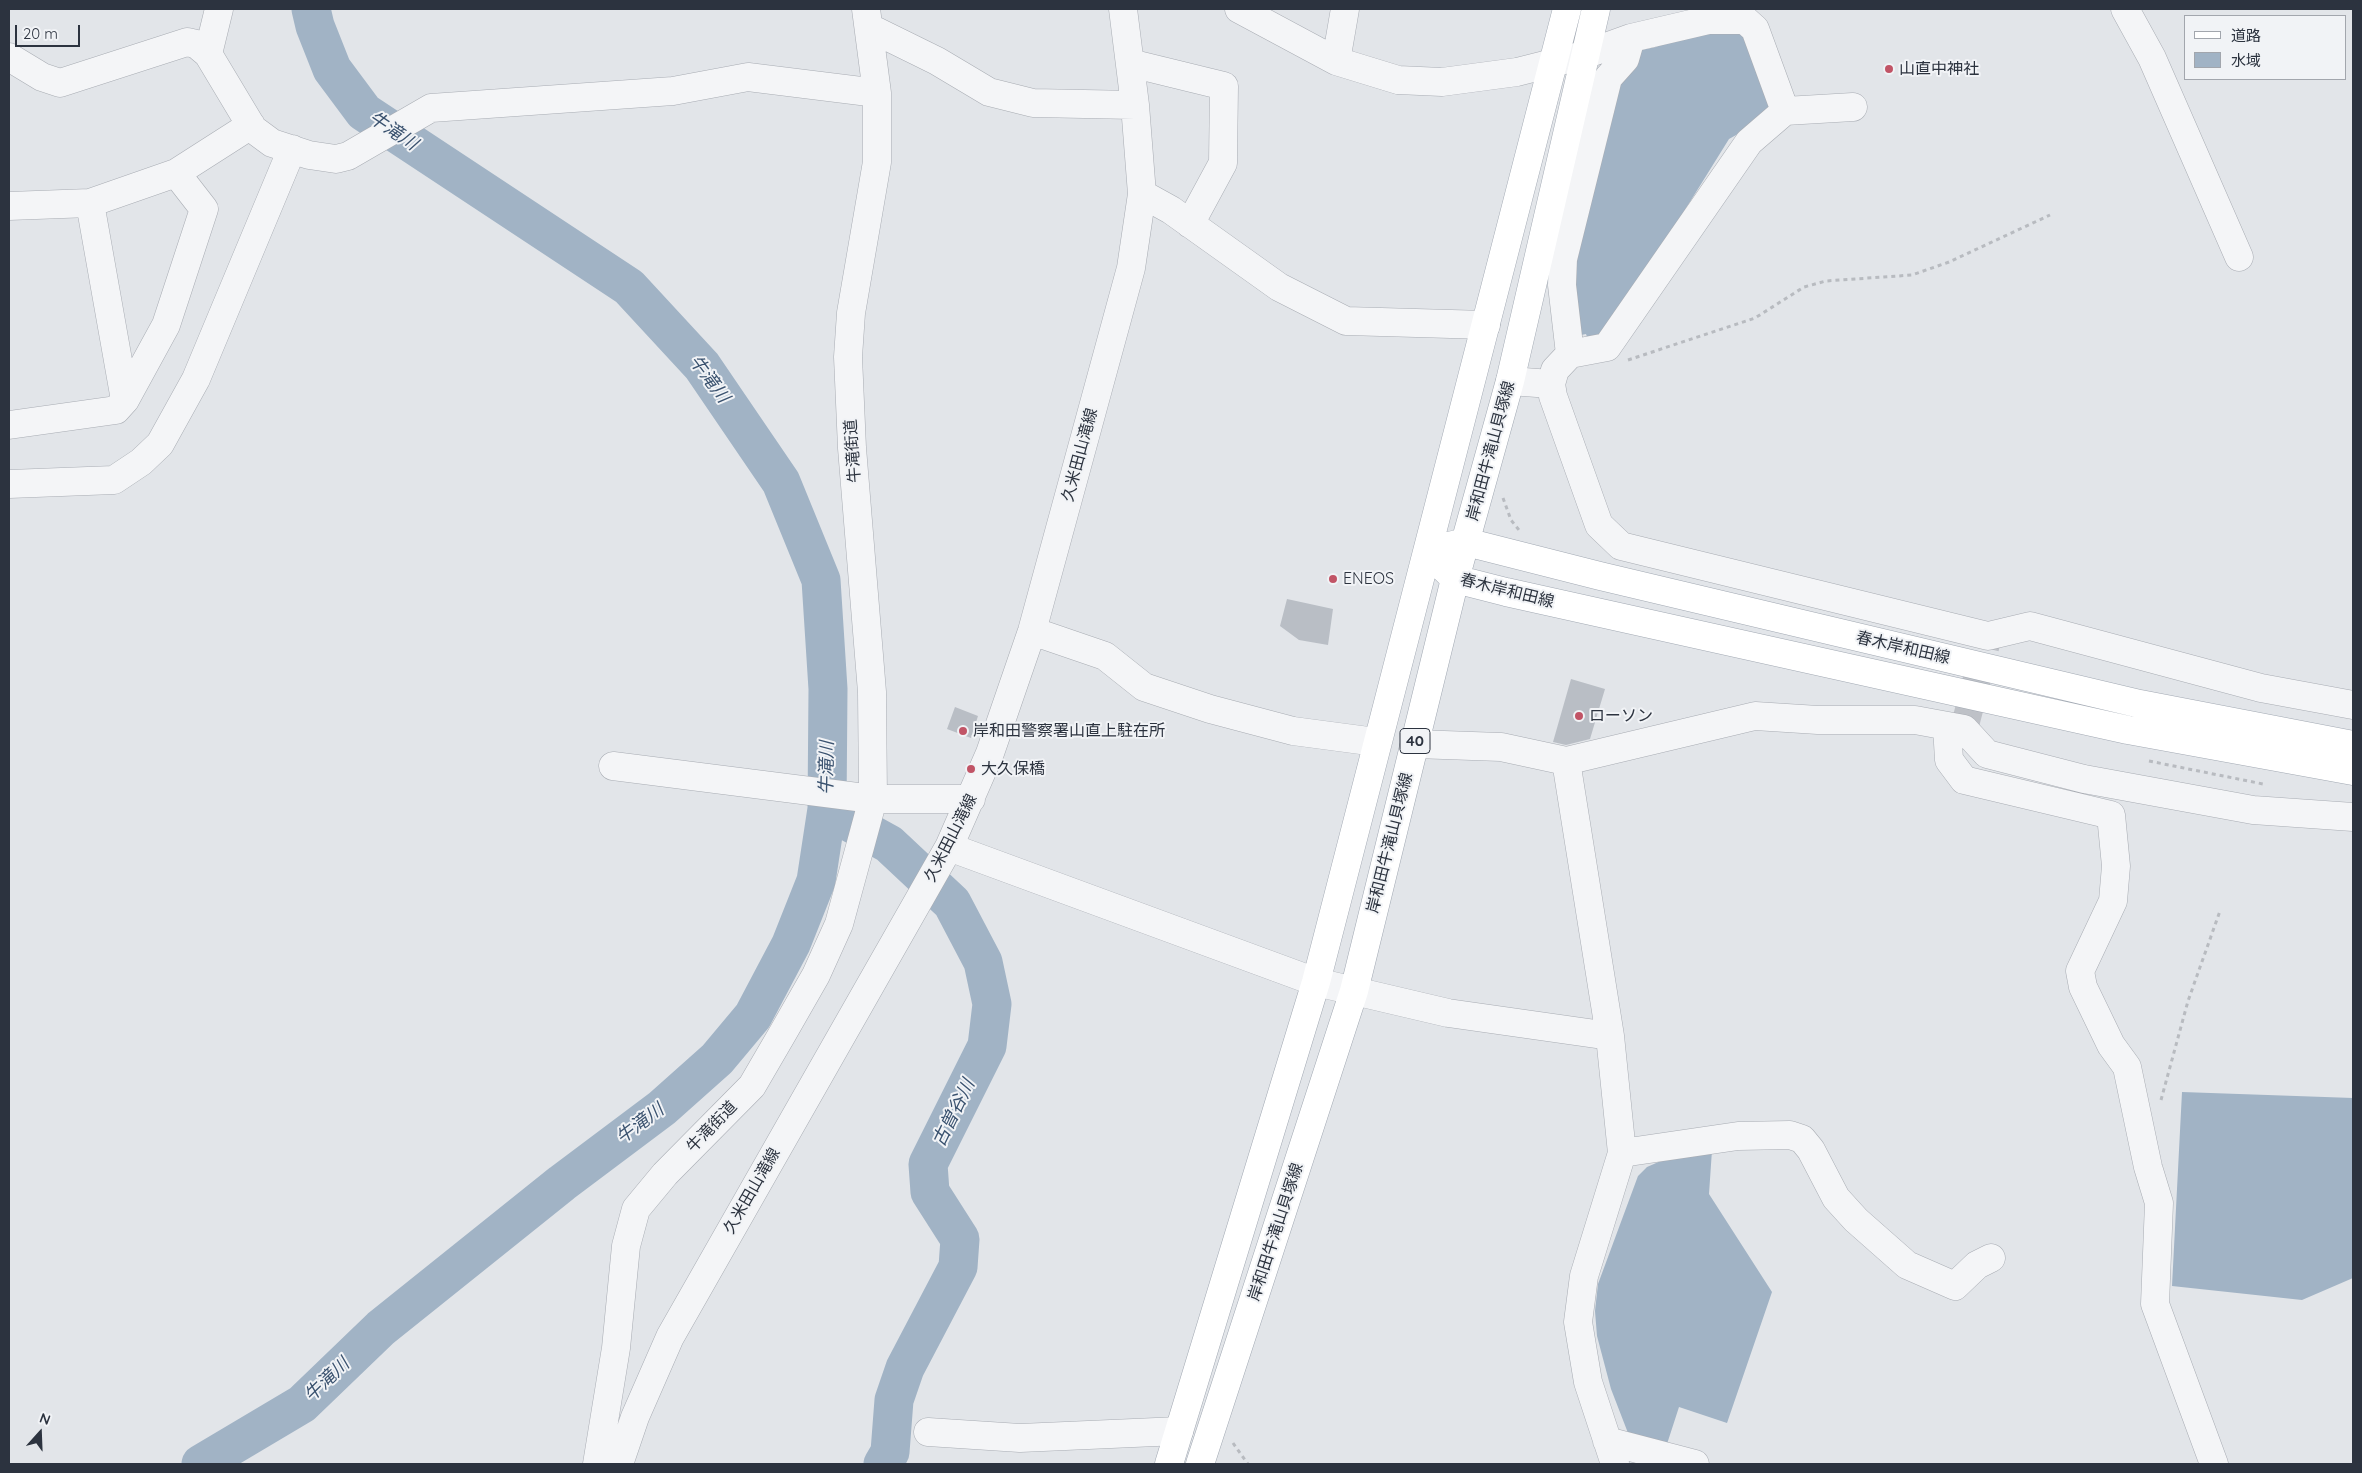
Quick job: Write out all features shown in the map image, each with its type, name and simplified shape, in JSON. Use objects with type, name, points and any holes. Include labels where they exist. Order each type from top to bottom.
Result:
[{"type":"main road","name":"岸和田牛滝山貝塚線","points":[[1169,1464],[1316,982],[1376,742],[1486,325],[1566,9]]},
{"type":"main road","name":"岸和田牛滝山貝塚線","points":[[1200,1464],[1354,991],[1455,579],[1510,381],[1596,9]]},
{"type":"main road","name":"春木岸和田線","points":[[1426,551],[1466,542],[1600,576],[2140,704],[2353,745]]},
{"type":"main road","name":"春木岸和田線","points":[[1426,551],[1455,579],[2128,730],[2353,771]]},
{"type":"street","points":[[208,54],[219,9]]},
{"type":"street","name":"久米田山滝線","points":[[619,1464],[635,1417],[670,1337],[943,857],[971,800],[990,753],[1032,630],[1131,268],[1142,194],[1135,105],[1123,9]]},
{"type":"street","points":[[1239,9],[1336,61],[1398,80],[1442,82],[1517,72],[1584,55],[1631,38],[1708,20],[1745,14],[1756,29],[1785,111]]},
{"type":"street","points":[[1336,61],[1345,9]]},
{"type":"street","points":[[2125,9],[2152,58],[2239,257]]},
{"type":"street","points":[[868,18],[989,92],[1033,103],[1135,105]]},
{"type":"street","name":"牛滝街道","points":[[596,1464],[616,1348],[626,1246],[636,1209],[665,1174],[752,1086],[816,975],[839,924],[863,833],[868,799],[872,692],[852,448],[848,356],[851,313],[877,162],[876,93],[868,18]]},
{"type":"street","points":[[1570,354],[1562,285],[1563,259],[1608,78],[1625,58],[1631,38]]},
{"type":"street","points":[[9,57],[42,77],[60,83],[187,42],[196,44],[208,54],[251,125],[272,142],[309,155],[336,158],[348,156],[431,108],[673,92],[748,77],[876,93]]},
{"type":"street","points":[[1130,63],[1224,86],[1223,163],[1190,224]]},
{"type":"street","points":[[1853,107],[1785,111],[1749,142],[1607,347],[1570,354],[1555,370],[1551,384],[1553,396],[1599,525],[1621,546],[1988,636],[2030,626],[2261,688],[2353,705]]},
{"type":"street","points":[[9,206],[90,203],[176,173],[251,125]]},
{"type":"street","points":[[9,484],[114,480],[141,462],[160,444],[196,379],[292,149]]},
{"type":"street","points":[[9,425],[116,410],[125,400],[166,325],[204,209],[176,173]]},
{"type":"street","points":[[1142,194],[1190,224],[1278,288],[1346,320],[1486,325]]},
{"type":"street","points":[[90,203],[125,400]]},
{"type":"street","points":[[1510,381],[1551,384]]},
{"type":"street","points":[[1032,630],[1105,656],[1144,687],[1210,709],[1293,732],[1376,742]]},
{"type":"street","points":[[1415,744],[1501,747],[1566,761],[1755,716],[1818,720],[1915,720],[1964,729],[1987,754],[2084,779],[2253,810],[2353,817]]},
{"type":"street","points":[[1947,726],[1949,760],[1964,780],[2111,815],[2116,866],[2113,902],[2080,971],[2083,987],[2111,1045],[2127,1067],[2148,1167],[2159,1204],[2155,1304],[2214,1464]]},
{"type":"street","points":[[1566,761],[1610,1036],[1622,1153],[1584,1276],[1578,1322],[1588,1382],[1611,1452],[1695,1464]]},
{"type":"street","points":[[613,766],[868,799],[971,800]]},
{"type":"street","points":[[943,857],[1316,982],[1448,1014],[1610,1036]]},
{"type":"street","points":[[1622,1153],[1738,1136],[1790,1135],[1802,1139],[1811,1150],[1836,1198],[1907,1265],[1955,1286],[1977,1265],[1991,1258]]},
{"type":"street","points":[[607,1404],[620,1414],[635,1417]]},
{"type":"street","points":[[928,1432],[1020,1438],[1179,1431]]},
{"type":"path","points":[[1624,361],[1755,318],[1804,287],[1826,281],[1912,275],[1949,262],[2050,215]]},
{"type":"path","points":[[2160,1105],[2161,1095],[2188,1001],[2220,911]]},
{"type":"water","points":[[1741,29],[1777,112],[1729,139],[1619,316],[1595,341],[1589,343],[1586,334],[1576,336],[1570,275],[1613,88],[1636,51],[1656,47],[1676,37]]},
{"type":"water","points":[[2182,1092],[2353,1098],[2353,1278],[2302,1300],[2172,1286]]},
{"type":"water","points":[[1712,1150],[1709,1194],[1772,1292],[1727,1423],[1679,1407],[1667,1444],[1628,1433],[1611,1389],[1597,1336],[1595,1311],[1598,1284],[1638,1176],[1647,1167],[1663,1160]]},
{"type":"building","points":[[1287,599],[1333,609],[1328,645],[1299,640],[1280,626]]},
{"type":"building","name":"ローソン","points":[[1571,679],[1605,689],[1590,739],[1566,745],[1553,742]]},
{"type":"building","name":"岸和田警察署山直上駐在所","points":[[955,707],[978,716],[971,738],[947,729]]},
{"type":"waterway","name":"牛滝川","points":[[201,1464],[302,1404],[381,1328],[562,1183],[662,1108],[717,1059],[753,1016],[791,944],[816,881],[827,809],[828,689],[821,580],[781,482],[702,366],[629,287],[364,112],[332,69],[315,26],[311,9]]},
{"type":"waterway","name":"古曽谷川","points":[[831,812],[889,844],[952,903],[983,962],[992,1004],[987,1046],[928,1164],[930,1192],[960,1239],[958,1267],[905,1368],[894,1400],[890,1452],[883,1464]]},
{"type":"tunnel","points":[[1964,729],[1988,636]]},
{"type":"place","name":"山直中神社","points":[[1889,69]]},
{"type":"place","name":"ENEOS","points":[[1333,579]]},
{"type":"place","name":"ローソン","points":[[1579,716]]},
{"type":"place","name":"岸和田警察署山直上駐在所","points":[[963,731]]},
{"type":"place","name":"大久保橋","points":[[971,769]]}]
